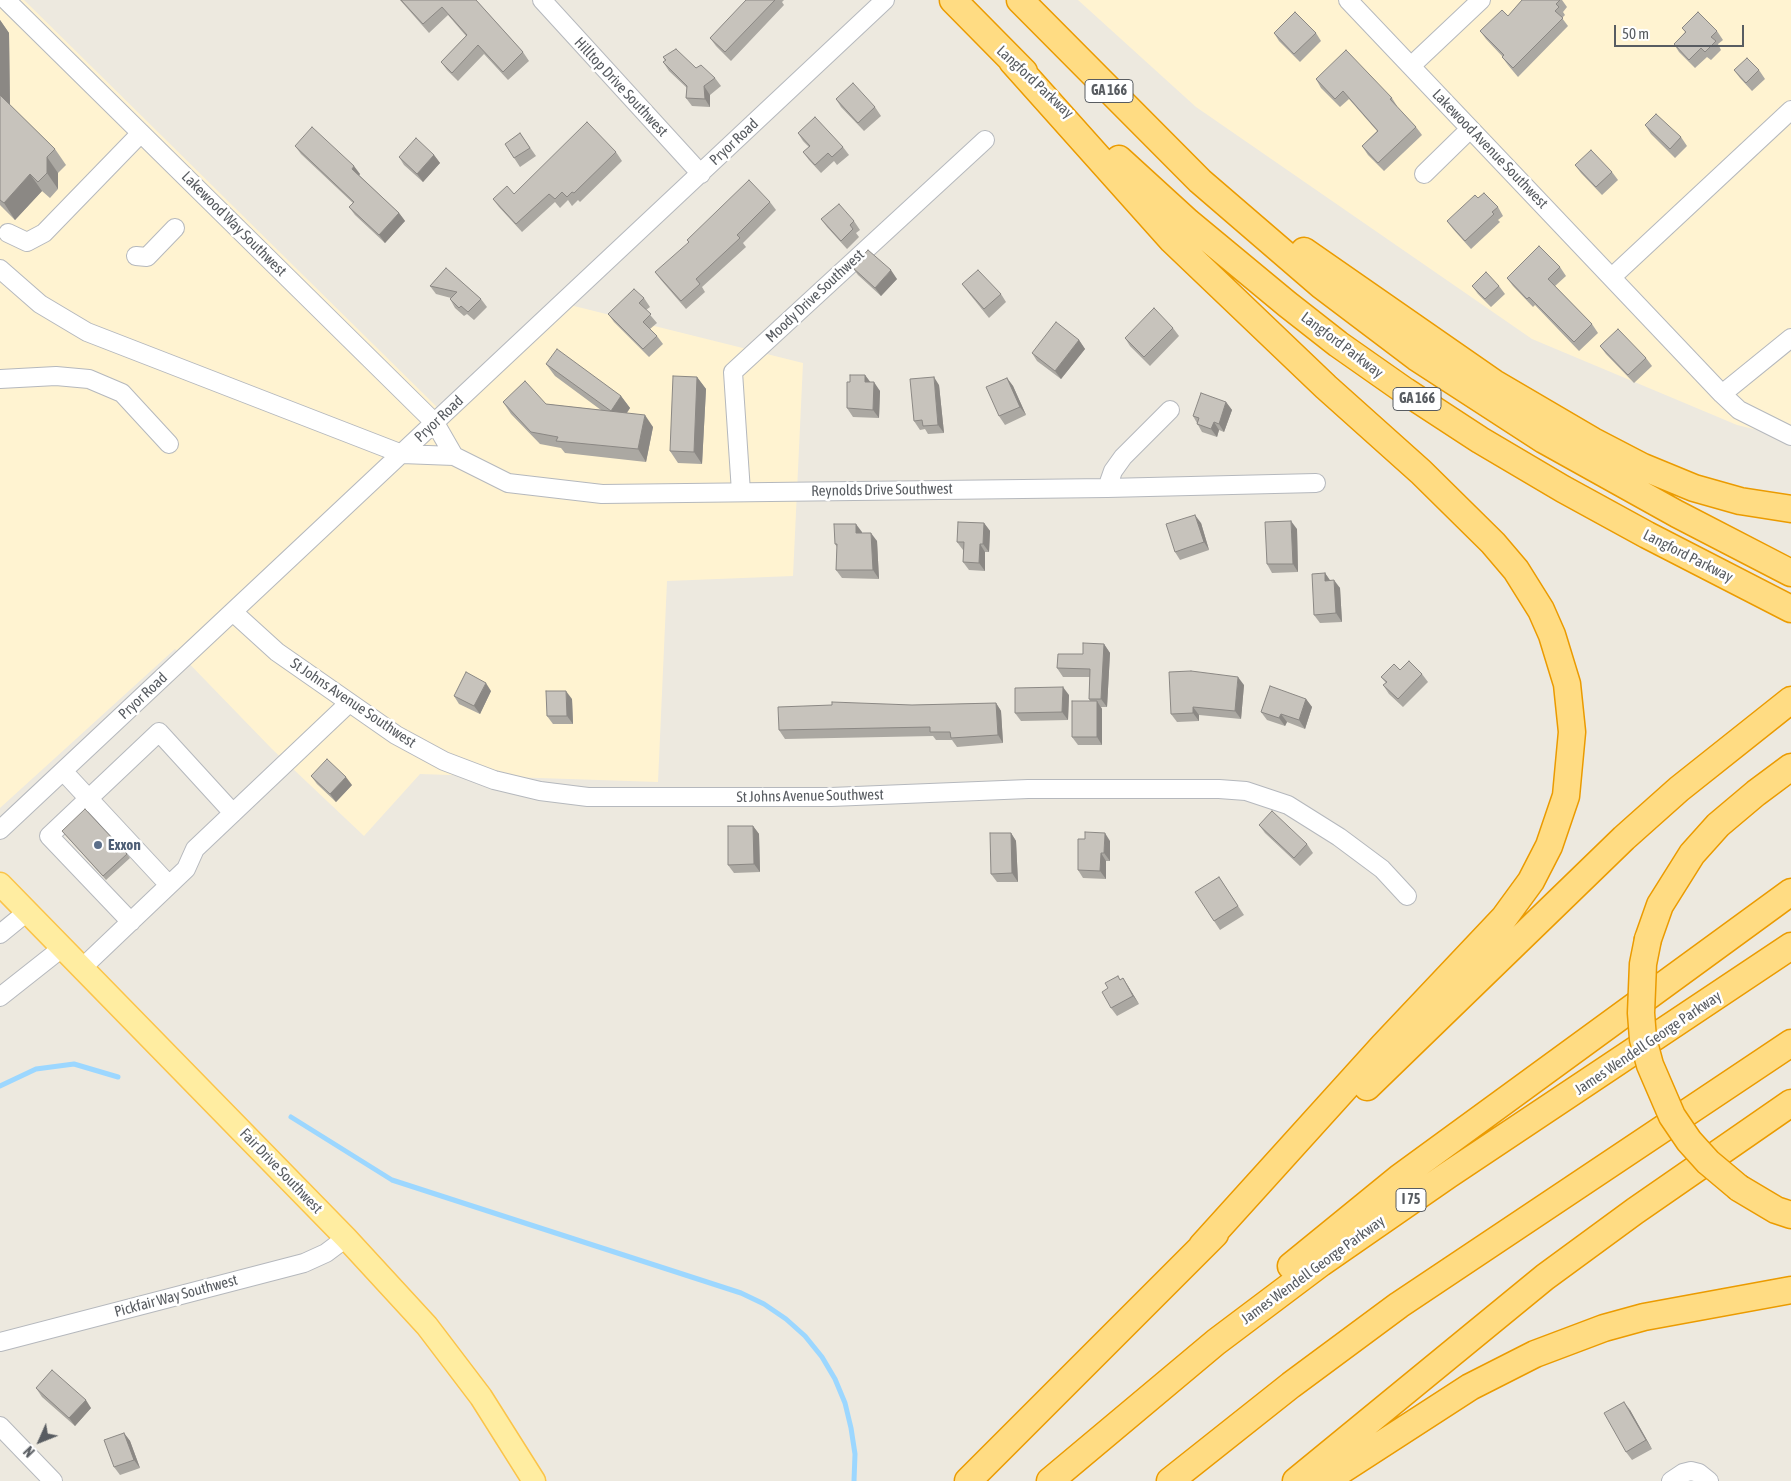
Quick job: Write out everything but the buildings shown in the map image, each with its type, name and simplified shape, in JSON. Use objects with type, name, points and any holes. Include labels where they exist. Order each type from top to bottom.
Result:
[{"type":"highway","name":"Langford Parkway","points":[[953,0],[1012,61],[1188,222],[1294,310],[1372,368],[1480,440],[1563,489],[1647,535],[1791,609]]},
{"type":"highway","name":"GA 166","points":[[1020,0],[1200,181],[1322,286],[1416,358],[1544,440],[1677,514],[1791,573]]},
{"type":"highway","points":[[1012,61],[1172,240],[1326,387],[1421,472],[1493,542],[1516,570],[1541,610],[1562,662],[1568,692],[1572,740],[1566,796],[1549,846],[1523,894],[1488,937],[1383,1046],[1202,1246]]},
{"type":"highway","points":[[1200,181],[1494,383],[1593,441],[1643,467],[1694,488],[1740,501],[1791,509]]},
{"type":"highway","points":[[968,1481],[1202,1246],[1624,838],[1679,789],[1791,700]]},
{"type":"highway","points":[[1791,767],[1718,825],[1692,854],[1660,905],[1648,939],[1643,964],[1641,1013],[1643,1039],[1650,1064],[1672,1116],[1689,1141],[1708,1162],[1739,1188],[1776,1210],[1791,1215]]},
{"type":"highway","points":[[1110,1429],[1320,1241],[1399,1178],[1791,892]]},
{"type":"highway","name":"James Wendell George Parkway","points":[[1050,1481],[1216,1342],[1321,1263],[1448,1175],[1791,946]]},
{"type":"highway","points":[[1170,1481],[1290,1385],[1400,1305],[1791,1043]]},
{"type":"highway","points":[[1296,1481],[1545,1277],[1635,1210],[1791,1104]]},
{"type":"highway","points":[[1325,1481],[1470,1387],[1535,1354],[1604,1328],[1644,1316],[1791,1290]]},
{"type":"main road","name":"Fair Drive Southwest","points":[[0,884],[346,1238],[427,1326],[482,1397],[534,1481]]},
{"type":"street","name":"Lakewood Way Southwest","points":[[6,0],[434,423],[454,456]]},
{"type":"street","name":"Hilltop Drive Southwest","points":[[542,0],[701,174]]},
{"type":"street","name":"Lakewood Avenue Southwest","points":[[1348,0],[1722,394]]},
{"type":"street","points":[[1411,66],[1481,0]]},
{"type":"street","name":"Pryor Road","points":[[0,830],[881,3]]},
{"type":"street","points":[[1612,277],[1791,110]]},
{"type":"street","points":[[1424,174],[1470,129]]},
{"type":"street","points":[[8,233],[28,242],[44,234],[142,133]]},
{"type":"street","name":"Moody Drive Southwest","points":[[741,492],[733,372],[985,140]]},
{"type":"street","points":[[136,256],[147,257],[175,228]]},
{"type":"street","points":[[0,269],[40,304],[87,332],[402,454],[454,456]]},
{"type":"street","points":[[1791,338],[1722,394],[1739,410],[1791,436]]},
{"type":"street","points":[[0,380],[56,376],[89,379],[122,393],[169,444]]},
{"type":"street","points":[[1107,488],[1113,471],[1123,456],[1170,410]]},
{"type":"street","name":"Reynolds Drive Southwest","points":[[454,456],[508,483],[602,494],[1107,488],[1316,483]]},
{"type":"street","name":"St Johns Avenue Southwest","points":[[233,612],[277,652],[396,735],[444,761],[494,780],[540,791],[588,797],[831,797],[1028,789],[1219,789],[1246,792],[1288,805],[1339,837],[1382,869],[1407,896]]},
{"type":"street","points":[[82,968],[186,870],[195,849],[349,702]]},
{"type":"street","points":[[131,922],[49,836],[87,797],[159,732],[232,813]]},
{"type":"street","points":[[63,771],[169,885]]},
{"type":"street","points":[[0,934],[27,912]]},
{"type":"street","points":[[0,997],[62,948]]},
{"type":"street","name":"Pickfair Way Southwest","points":[[0,1342],[304,1263],[326,1253],[346,1238]]},
{"type":"street","points":[[0,1426],[53,1481]]},
{"type":"street","points":[[1671,1481],[1683,1472],[1691,1471],[1699,1473],[1709,1481]]},
{"type":"shaded area","points":[[0,0],[24,0],[444,414],[562,303],[803,363],[793,576],[667,581],[658,782],[420,774],[364,836],[272,749],[175,649],[0,808]]},
{"type":"shaded area","points":[[1078,0],[1791,0],[1791,438],[1737,425],[1532,339],[1196,107]]},
{"type":"waterway","points":[[0,1086],[36,1069],[74,1064],[118,1077]]},
{"type":"waterway","points":[[291,1117],[392,1180],[741,1293],[764,1304],[786,1319],[805,1336],[822,1357],[835,1379],[845,1403],[851,1428],[855,1454],[854,1481]]},
{"type":"place","name":"Exxon","points":[[98,845]]}]
